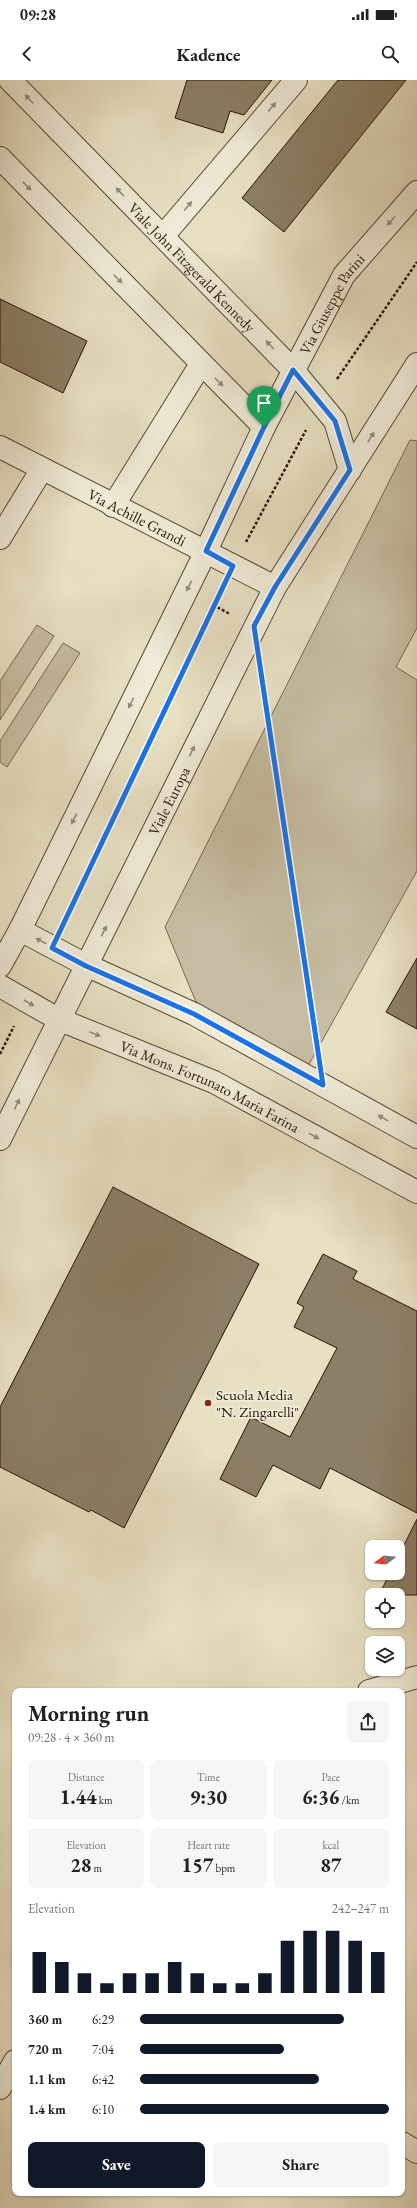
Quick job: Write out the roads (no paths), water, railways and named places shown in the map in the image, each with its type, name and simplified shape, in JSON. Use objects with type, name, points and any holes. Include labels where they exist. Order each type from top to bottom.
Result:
[{"type":"street","name":"Viale John Fitzgerald Kennedy","points":[[10,80],[293,370],[335,421],[350,470]]},
{"type":"street","points":[[163,236],[296,80]]},
{"type":"street","points":[[0,158],[264,427],[206,551],[20,930],[0,966]]},
{"type":"street","name":"Via Giuseppe Parini","points":[[264,427],[344,275],[417,192]]},
{"type":"street","points":[[113,506],[162,430],[201,364]]},
{"type":"street","points":[[350,470],[417,364]]},
{"type":"street","name":"Via Achille Grandi","points":[[0,448],[275,587]]},
{"type":"street","points":[[0,538],[42,469]]},
{"type":"street","name":"Viale Europa","points":[[0,1139],[58,1019],[86,966],[254,626],[275,587],[350,470]]},
{"type":"street","points":[[20,930],[86,966],[194,1014],[417,1137]]},
{"type":"street","name":"Via Mons. Fortunato Maria Farina","points":[[0,986],[58,1019],[214,1082],[417,1192]]},
{"type":"street","points":[[379,1688],[417,1677]]},
{"type":"street","points":[[0,2088],[12,2066]]},
{"type":"street","points":[[405,2145],[417,2152]]},
{"type":"place","name":"Scuola Media \"N. Zingarelli\"","points":[[208,1403]]}]
